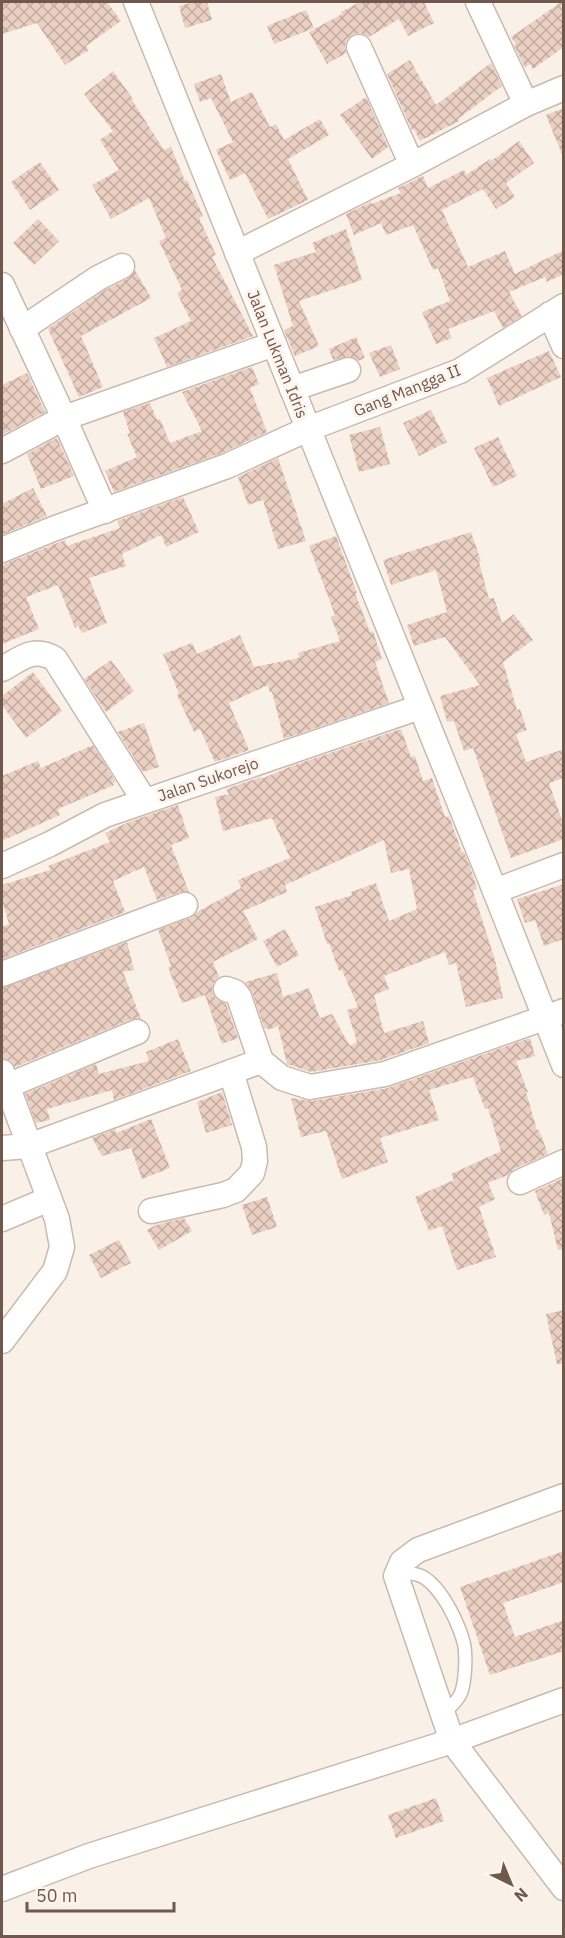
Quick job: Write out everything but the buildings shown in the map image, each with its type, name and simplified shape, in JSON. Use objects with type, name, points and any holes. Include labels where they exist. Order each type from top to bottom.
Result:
[{"type":"street","name":"Jalan Lukman Idris","points":[[136,2],[495,891],[555,1015],[564,1065]]},
{"type":"street","points":[[478,2],[526,104]]},
{"type":"street","points":[[359,46],[412,165]]},
{"type":"street","points":[[237,253],[412,165],[526,104],[564,88]]},
{"type":"street","points":[[22,329],[98,278],[122,266]]},
{"type":"street","points":[[2,285],[105,511]]},
{"type":"street","points":[[557,310],[564,346]]},
{"type":"street","name":"Gang Mangga II","points":[[2,550],[53,529],[227,466],[308,429],[460,371],[557,310]]},
{"type":"street","points":[[2,451],[64,418],[274,344]]},
{"type":"street","points":[[292,389],[348,370]]},
{"type":"street","points":[[2,669],[31,654],[41,653],[55,659],[144,800]]},
{"type":"street","name":"Jalan Sukorejo","points":[[2,866],[105,815],[144,800],[420,707]]},
{"type":"street","points":[[495,891],[564,865]]},
{"type":"street","points":[[2,974],[185,905]]},
{"type":"street","points":[[226,989],[235,992],[239,997],[261,1061],[282,1078],[310,1087],[385,1074],[555,1015]]},
{"type":"street","points":[[2,1341],[55,1271],[62,1247],[57,1219],[4,1079],[136,1032]]},
{"type":"street","points":[[2,1148],[29,1146],[261,1061]]},
{"type":"street","points":[[151,1211],[236,1190],[252,1173],[255,1161],[254,1148],[231,1072]]},
{"type":"street","points":[[520,1182],[564,1162]]},
{"type":"street","points":[[2,1219],[49,1199]]},
{"type":"street","points":[[564,1496],[418,1550],[402,1562],[396,1576],[452,1741],[564,1888]]},
{"type":"street","points":[[2,1890],[89,1856],[452,1741],[564,1700]]},
{"type":"lane","points":[[396,1576],[415,1574],[422,1577],[436,1589],[455,1617],[465,1651],[462,1687],[460,1696],[443,1714]]}]
